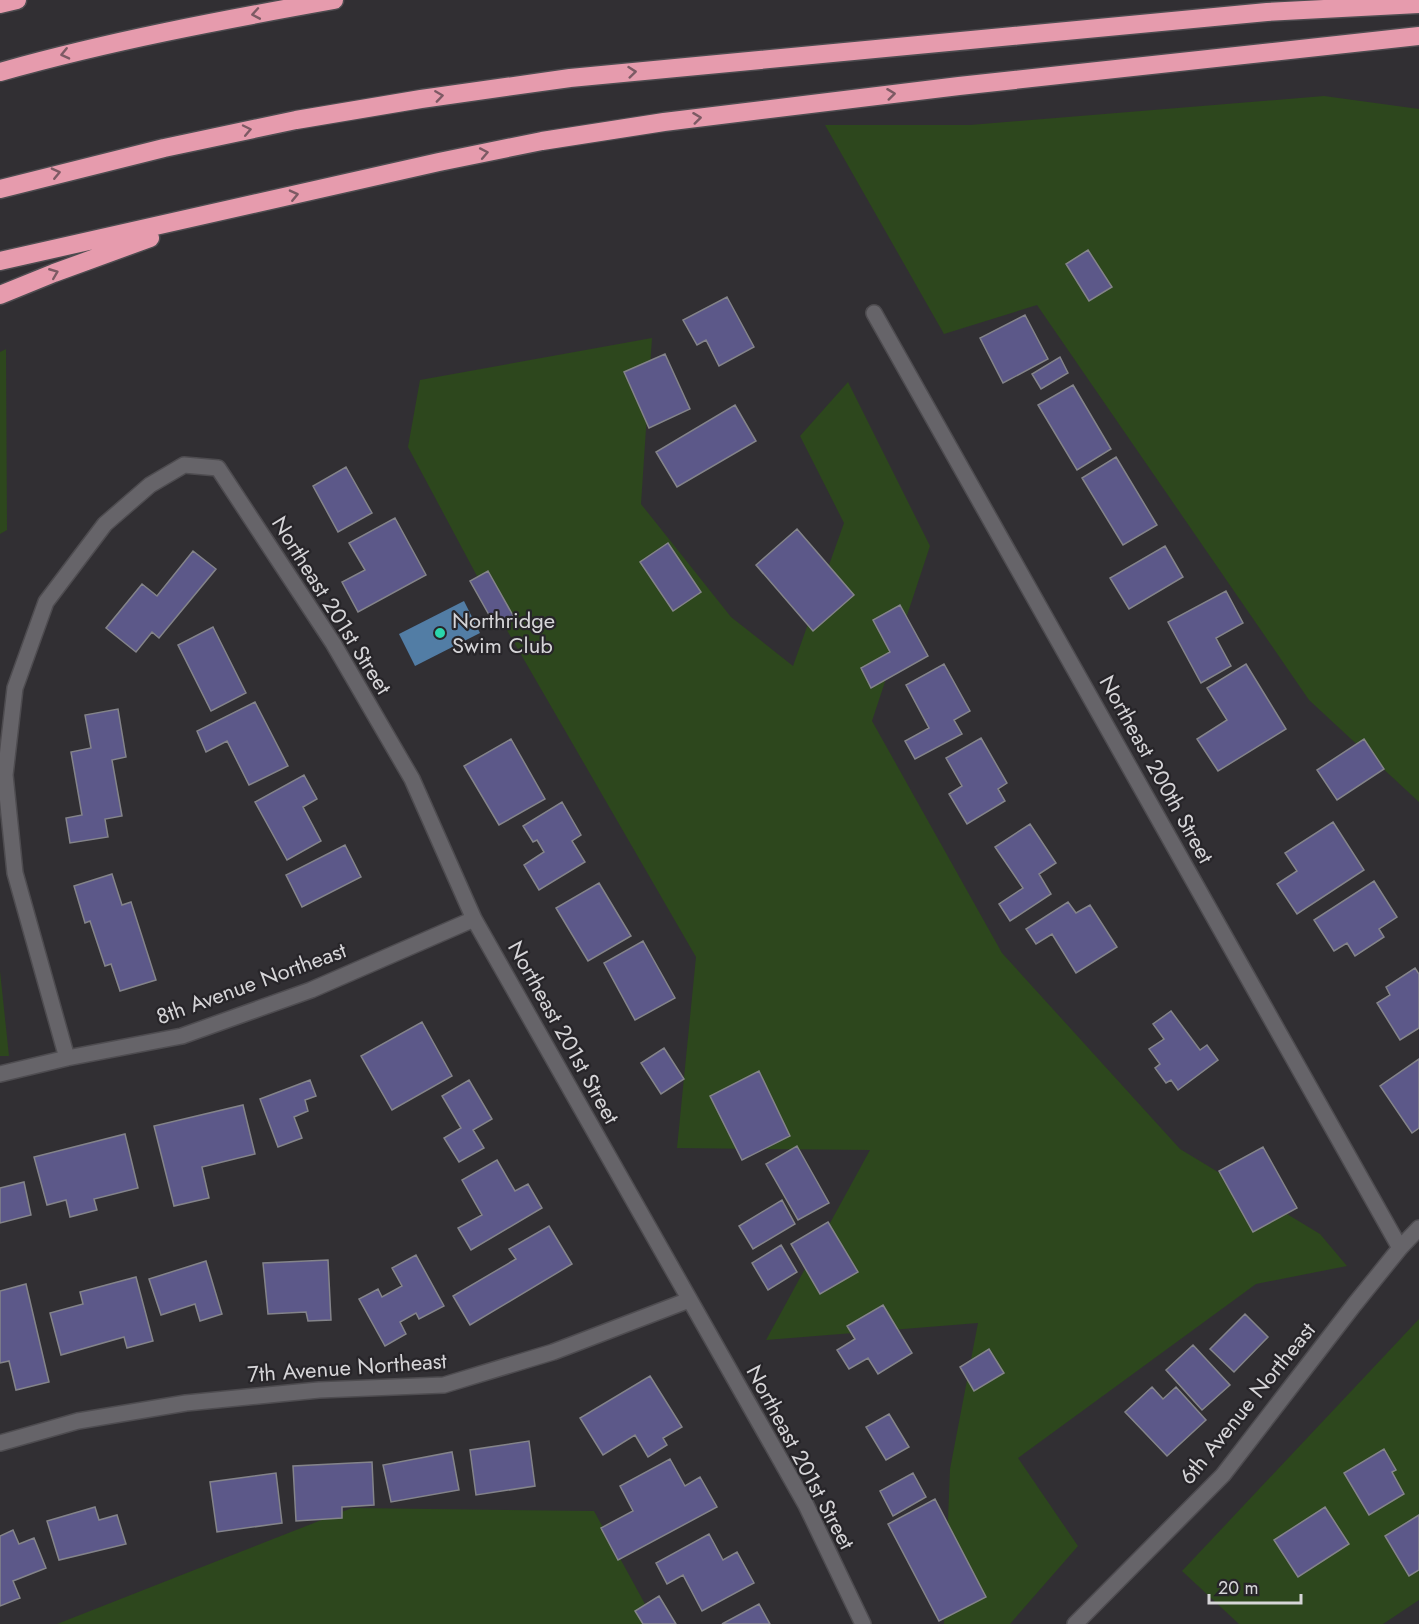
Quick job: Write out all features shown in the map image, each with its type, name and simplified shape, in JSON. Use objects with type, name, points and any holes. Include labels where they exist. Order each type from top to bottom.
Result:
[{"type":"highway","points":[[0,4],[17,0]]},
{"type":"highway","points":[[0,72],[56,56],[204,24],[334,0]]},
{"type":"highway","points":[[0,189],[164,148],[296,120],[421,99],[570,78],[1267,12],[1419,4]]},
{"type":"highway","points":[[0,261],[542,141],[664,122],[958,86],[1419,36]]},
{"type":"highway","points":[[0,295],[110,251],[237,208]]},
{"type":"street","name":"Northeast 200th Street","points":[[874,313],[1400,1248]]},
{"type":"street","name":"Northeast 201st Street","points":[[66,1058],[15,873],[4,775],[15,688],[46,602],[105,524],[150,485],[184,465],[218,468],[333,643],[412,779],[474,919],[806,1505],[863,1624]]},
{"type":"street","name":"8th Avenue Northeast","points":[[0,1074],[66,1058],[183,1036],[311,990],[474,919]]},
{"type":"street","name":"6th Avenue Northeast","points":[[1076,1624],[1223,1475],[1354,1305],[1419,1228]]},
{"type":"street","name":"7th Avenue Northeast","points":[[0,1443],[78,1421],[186,1403],[319,1390],[444,1385],[553,1352],[689,1300]]},
{"type":"green space","points":[[1324,96],[1419,109],[1419,802],[1309,700],[1037,305],[944,334],[825,125],[970,125]]},
{"type":"green space","points":[[652,338],[641,504],[731,617],[793,666],[844,523],[800,436],[848,382],[930,546],[872,721],[1002,953],[1180,1149],[1320,1234],[1347,1266],[1256,1284],[1018,1458],[1078,1546],[1010,1624],[944,1624],[950,1469],[978,1323],[766,1340],[870,1150],[677,1148],[696,957],[493,606],[408,447],[420,380]]},
{"type":"green space","points":[[6,349],[7,530],[0,534],[0,352]]},
{"type":"green space","points":[[0,971],[9,1056],[0,1056]]},
{"type":"green space","points":[[1419,1319],[1419,1600],[1383,1624],[1239,1624],[1182,1571]]},
{"type":"green space","points":[[352,1508],[594,1511],[656,1624],[57,1624]]},
{"type":"water","name":"Northridge Swim Club","points":[[464,601],[480,633],[415,666],[399,634]]},
{"type":"building","points":[[1088,250],[1112,287],[1089,301],[1066,264]]},
{"type":"building","points":[[727,297],[754,347],[719,366],[706,340],[697,345],[683,320]]},
{"type":"building","points":[[1025,315],[1048,359],[1003,383],[980,338]]},
{"type":"building","points":[[665,354],[690,409],[649,428],[624,372]]},
{"type":"building","points":[[1060,357],[1068,373],[1041,389],[1032,374]]},
{"type":"building","points":[[1073,385],[1111,449],[1077,470],[1038,405]]},
{"type":"building","points":[[735,405],[756,441],[677,487],[656,452]]},
{"type":"building","points":[[1116,457],[1157,525],[1123,545],[1082,478]]},
{"type":"building","points":[[346,467],[372,513],[338,532],[313,486]]},
{"type":"building","points":[[395,518],[426,575],[358,612],[342,582],[365,570],[349,543]]},
{"type":"building","points":[[797,529],[854,595],[813,631],[756,565]]},
{"type":"building","points":[[668,543],[701,592],[673,611],[640,562]]},
{"type":"building","points":[[1165,546],[1183,577],[1129,609],[1110,578]]},
{"type":"building","points":[[193,551],[216,569],[159,638],[152,632],[136,652],[106,628],[142,584],[157,596]]},
{"type":"building","points":[[488,571],[515,619],[497,629],[470,581]]},
{"type":"building","points":[[1226,591],[1243,623],[1216,638],[1231,666],[1201,683],[1168,622]]},
{"type":"building","points":[[900,605],[928,656],[871,688],[861,668],[890,652],[873,620]]},
{"type":"building","points":[[213,627],[246,693],[211,711],[178,645]]},
{"type":"building","points":[[944,664],[970,711],[954,720],[962,734],[915,759],[905,741],[929,728],[906,685]]},
{"type":"building","points":[[1246,664],[1286,729],[1218,771],[1197,739],[1227,720],[1207,688]]},
{"type":"building","points":[[255,702],[288,766],[249,785],[227,741],[206,752],[197,731]]},
{"type":"building","points":[[118,709],[126,757],[112,760],[122,816],[105,819],[108,837],[70,843],[66,818],[82,815],[71,752],[91,748],[85,715]]},
{"type":"building","points":[[981,738],[1007,783],[998,789],[1005,801],[967,824],[949,794],[962,786],[946,758]]},
{"type":"building","points":[[511,739],[545,799],[499,825],[464,766]]},
{"type":"building","points":[[1364,739],[1384,769],[1337,800],[1317,770]]},
{"type":"building","points":[[304,775],[317,799],[303,807],[321,841],[287,860],[255,802]]},
{"type":"building","points":[[562,802],[581,835],[572,841],[585,862],[539,890],[524,865],[544,852],[537,840],[533,842],[523,826]]},
{"type":"building","points":[[1333,822],[1364,870],[1297,914],[1277,884],[1297,871],[1285,853]]},
{"type":"building","points":[[1030,824],[1056,863],[1039,874],[1051,894],[1010,921],[999,904],[1023,888],[995,847]]},
{"type":"building","points":[[345,845],[361,877],[302,907],[286,875]]},
{"type":"building","points":[[112,874],[122,905],[131,902],[156,980],[120,991],[111,964],[105,966],[90,921],[85,923],[74,886]]},
{"type":"building","points":[[1374,881],[1397,917],[1379,929],[1384,937],[1355,956],[1347,943],[1334,951],[1314,920]]},
{"type":"building","points":[[599,883],[631,936],[588,961],[556,908]]},
{"type":"building","points":[[1068,902],[1076,913],[1090,905],[1117,947],[1076,973],[1052,934],[1036,944],[1026,929]]},
{"type":"building","points":[[643,941],[675,998],[635,1020],[604,963]]},
{"type":"building","points":[[1415,968],[1419,974],[1419,1028],[1400,1040],[1377,1003],[1390,995],[1386,987]]},
{"type":"building","points":[[1171,1011],[1200,1050],[1207,1045],[1218,1060],[1178,1090],[1171,1080],[1166,1083],[1155,1068],[1160,1064],[1149,1049],[1164,1039],[1153,1024]]},
{"type":"building","points":[[422,1022],[452,1076],[392,1110],[361,1056]]},
{"type":"building","points":[[664,1048],[684,1079],[661,1094],[641,1063]]},
{"type":"building","points":[[1419,1059],[1419,1128],[1412,1133],[1380,1086]]},
{"type":"building","points":[[759,1071],[790,1136],[742,1160],[710,1096]]},
{"type":"building","points":[[310,1080],[316,1096],[305,1100],[308,1111],[294,1117],[302,1138],[278,1147],[260,1099]]},
{"type":"building","points":[[469,1080],[492,1119],[473,1130],[484,1148],[459,1162],[444,1138],[461,1128],[442,1096]]},
{"type":"building","points":[[243,1105],[255,1154],[202,1167],[209,1198],[174,1206],[154,1126]]},
{"type":"building","points":[[125,1134],[138,1188],[94,1199],[97,1210],[70,1217],[66,1200],[47,1205],[34,1157]]},
{"type":"building","points":[[797,1146],[829,1203],[798,1220],[766,1164]]},
{"type":"building","points":[[1263,1147],[1297,1208],[1253,1232],[1219,1171]]},
{"type":"building","points":[[497,1160],[515,1191],[528,1184],[542,1208],[471,1250],[458,1228],[482,1215],[462,1180]]},
{"type":"building","points":[[24,1182],[31,1215],[0,1223],[0,1188]]},
{"type":"building","points":[[782,1200],[795,1224],[753,1249],[739,1226]]},
{"type":"building","points":[[828,1222],[858,1272],[820,1294],[791,1244]]},
{"type":"building","points":[[549,1226],[572,1264],[470,1325],[453,1296],[516,1259],[509,1249]]},
{"type":"building","points":[[781,1245],[797,1272],[768,1290],[752,1263]]},
{"type":"building","points":[[416,1255],[444,1306],[419,1319],[416,1313],[400,1322],[406,1334],[385,1346],[359,1299],[378,1289],[382,1297],[402,1286],[392,1268]]},
{"type":"building","points":[[328,1260],[331,1320],[308,1321],[306,1312],[268,1314],[263,1263]]},
{"type":"building","points":[[206,1261],[222,1314],[200,1321],[195,1304],[161,1315],[149,1279]]},
{"type":"building","points":[[136,1277],[153,1341],[127,1348],[124,1337],[61,1355],[50,1313],[83,1304],[80,1292]]},
{"type":"building","points":[[26,1284],[49,1382],[16,1390],[9,1361],[0,1363],[0,1291]]},
{"type":"building","points":[[883,1305],[912,1353],[878,1374],[868,1358],[849,1369],[837,1350],[855,1339],[847,1326]]},
{"type":"building","points":[[1245,1314],[1268,1337],[1234,1372],[1210,1349]]},
{"type":"building","points":[[1193,1345],[1230,1385],[1202,1410],[1166,1370]]},
{"type":"building","points":[[989,1349],[1004,1373],[974,1391],[960,1367]]},
{"type":"building","points":[[650,1376],[682,1427],[663,1438],[667,1445],[648,1457],[635,1435],[603,1455],[580,1418]]},
{"type":"building","points":[[1152,1387],[1163,1399],[1176,1387],[1206,1420],[1167,1456],[1125,1412]]},
{"type":"building","points":[[889,1414],[909,1447],[886,1460],[866,1427]]},
{"type":"building","points":[[529,1441],[535,1486],[476,1495],[470,1450]]},
{"type":"building","points":[[1384,1449],[1396,1470],[1392,1472],[1404,1494],[1369,1515],[1344,1473]]},
{"type":"building","points":[[452,1452],[459,1490],[391,1502],[383,1465]]},
{"type":"building","points":[[670,1459],[685,1486],[700,1477],[717,1507],[618,1560],[601,1528],[633,1511],[620,1486]]},
{"type":"building","points":[[372,1462],[374,1505],[342,1507],[342,1518],[296,1521],[293,1466]]},
{"type":"building","points":[[276,1473],[282,1523],[217,1532],[210,1482]]},
{"type":"building","points":[[913,1473],[926,1497],[893,1516],[880,1491]]},
{"type":"building","points":[[935,1499],[986,1597],[939,1621],[888,1524]]},
{"type":"building","points":[[95,1507],[99,1520],[117,1515],[126,1544],[59,1560],[47,1521]]},
{"type":"building","points":[[1325,1507],[1349,1544],[1298,1577],[1274,1540]]},
{"type":"building","points":[[1419,1515],[1419,1570],[1409,1576],[1385,1536]]},
{"type":"building","points":[[13,1530],[19,1544],[34,1538],[46,1568],[13,1581],[20,1598],[0,1606],[0,1536]]},
{"type":"building","points":[[709,1534],[723,1560],[737,1552],[754,1583],[702,1611],[683,1575],[667,1584],[656,1563]]},
{"type":"building","points":[[659,1596],[676,1624],[643,1624],[635,1611]]},
{"type":"building","points":[[759,1604],[770,1624],[722,1624]]},
{"type":"place","name":"Northridge Swim Club","points":[[440,633]]}]
